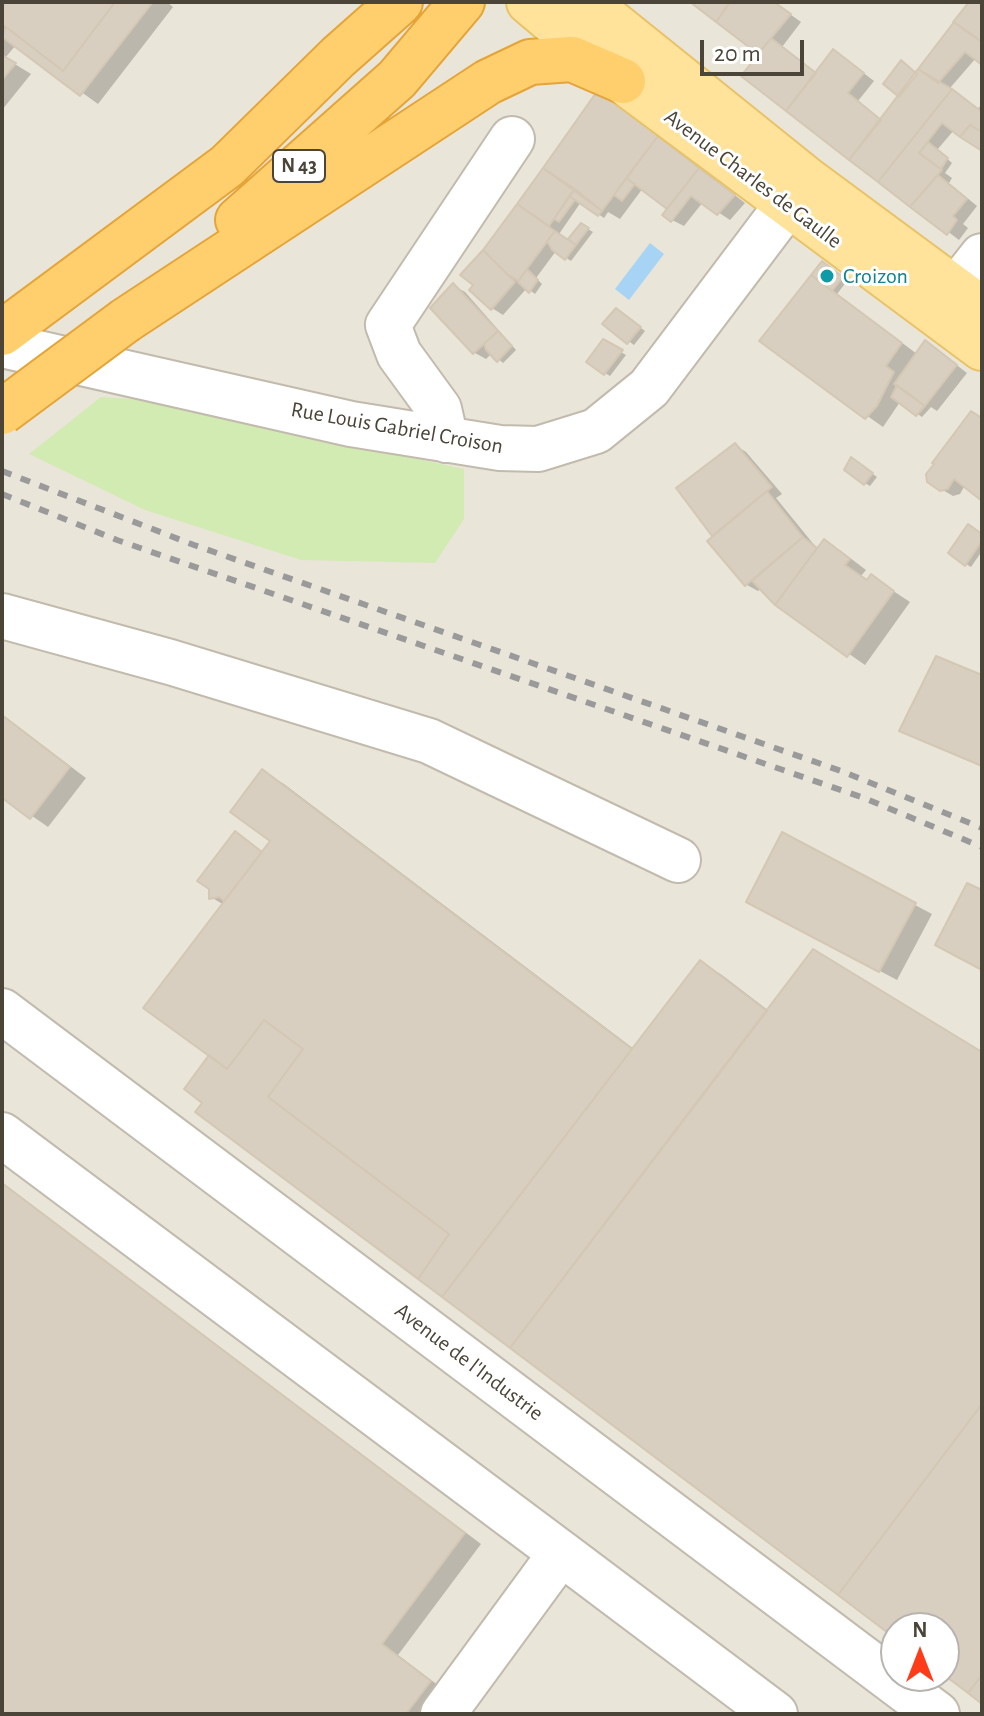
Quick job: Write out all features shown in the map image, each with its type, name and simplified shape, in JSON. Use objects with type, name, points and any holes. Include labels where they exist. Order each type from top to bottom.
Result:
[{"type":"highway","points":[[338,57],[363,2]]},
{"type":"highway","name":"N 43","points":[[2,333],[227,166],[338,57],[400,2]]},
{"type":"highway","name":"N 43","points":[[2,412],[126,320],[397,79],[462,2]]},
{"type":"highway","points":[[126,320],[475,90],[505,74],[530,62],[572,59],[623,81]]},
{"type":"main road","name":"Avenue Charles de Gaulle","points":[[529,2],[623,81],[982,348]]},
{"type":"main road","name":"Avenue Charles de Gaulle","points":[[586,2],[839,205],[973,285]]},
{"type":"street","points":[[446,440],[439,409],[399,354],[388,325],[512,139]]},
{"type":"street","name":"Rue Louis Gabriel Croison","points":[[2,345],[351,424],[500,448],[538,449],[596,431],[649,388],[787,205]]},
{"type":"street","points":[[2,616],[170,662],[429,741],[678,860]]},
{"type":"street","name":"Avenue de l'Industrie","points":[[2,1011],[928,1711]]},
{"type":"street","points":[[2,1135],[775,1714]]},
{"type":"street","points":[[443,1714],[561,1553]]},
{"type":"shaded area","points":[[2,2],[982,2],[982,1714],[2,1714]]},
{"type":"green space","points":[[101,397],[146,400],[464,469],[464,519],[435,563],[301,560],[145,510],[29,454]]},
{"type":"water","points":[[650,243],[664,254],[629,300],[615,289]]},
{"type":"building","points":[[2,2],[115,2],[63,71],[2,24]]},
{"type":"building","points":[[115,2],[153,2],[80,96],[2,37],[6,27],[63,71]]},
{"type":"building","points":[[690,2],[730,2],[716,22]]},
{"type":"building","points":[[730,2],[774,2],[791,14],[758,54],[716,22]]},
{"type":"building","points":[[969,2],[982,2],[982,42],[953,22]]},
{"type":"building","points":[[954,22],[982,42],[982,65],[965,52],[938,83],[918,69]]},
{"type":"building","points":[[771,38],[816,73],[786,111],[741,76]]},
{"type":"building","points":[[833,49],[864,73],[848,93],[881,120],[849,160],[786,111]]},
{"type":"building","points":[[2,55],[16,63],[2,80]]},
{"type":"building","points":[[901,60],[917,74],[899,97],[883,84]]},
{"type":"building","points":[[918,69],[952,89],[878,182],[849,160]]},
{"type":"building","points":[[952,89],[982,112],[982,132],[970,125],[960,137],[942,123],[919,153],[942,170],[910,207],[878,182]]},
{"type":"building","points":[[598,90],[658,136],[602,211],[543,168]]},
{"type":"building","points":[[970,125],[982,132],[982,151],[960,137]]},
{"type":"building","points":[[658,136],[699,168],[667,209],[626,178]]},
{"type":"building","points":[[928,142],[948,158],[941,169],[919,153]]},
{"type":"building","points":[[543,168],[575,189],[549,226],[517,204]]},
{"type":"building","points":[[699,168],[735,195],[717,215],[691,196],[671,222],[662,215]]},
{"type":"building","points":[[938,175],[967,199],[953,216],[957,220],[947,235],[910,207]]},
{"type":"building","points":[[626,178],[635,184],[622,201],[614,195]]},
{"type":"building","points":[[575,189],[602,211],[598,216],[569,196]]},
{"type":"building","points":[[569,196],[575,200],[559,222],[554,219]]},
{"type":"building","points":[[517,204],[555,231],[518,281],[483,250]]},
{"type":"building","points":[[581,223],[589,228],[576,245],[568,239]]},
{"type":"building","points":[[555,231],[576,245],[565,260],[552,250],[547,241]]},
{"type":"building","points":[[483,250],[515,282],[491,310],[469,290],[473,285],[460,275]]},
{"type":"building","name":"Croizon","points":[[822,261],[843,277],[832,291],[811,275]]},
{"type":"building","points":[[527,269],[538,280],[529,293],[518,282]]},
{"type":"building","points":[[811,275],[902,343],[886,366],[894,372],[877,406],[865,419],[759,341]]},
{"type":"building","points":[[453,283],[498,331],[473,354],[430,308]]},
{"type":"building","points":[[616,308],[641,327],[627,344],[602,324]]},
{"type":"building","points":[[498,331],[512,346],[497,362],[484,344]]},
{"type":"building","points":[[603,339],[623,350],[604,375],[586,362]]},
{"type":"building","points":[[925,340],[957,365],[925,406],[894,384]]},
{"type":"building","points":[[897,385],[925,406],[916,416],[891,397]]},
{"type":"building","points":[[971,411],[982,418],[982,501],[954,479],[948,489],[940,491],[927,482],[926,474]]},
{"type":"building","points":[[735,443],[772,487],[712,536],[676,488]]},
{"type":"building","points":[[851,457],[873,473],[864,485],[844,470]]},
{"type":"building","points":[[767,491],[803,537],[745,586],[707,541]]},
{"type":"building","points":[[968,524],[982,534],[982,541],[965,566],[948,553]]},
{"type":"building","points":[[803,537],[817,548],[775,605],[752,581]]},
{"type":"building","points":[[824,539],[850,559],[845,565],[867,580],[871,574],[894,591],[847,657],[775,605]]},
{"type":"building","points":[[936,656],[982,675],[982,766],[899,731]]},
{"type":"building","points":[[2,715],[70,767],[30,819],[2,798]]},
{"type":"building","points":[[262,769],[632,1049],[442,1297],[418,1279],[449,1234],[268,1097],[303,1049],[264,1020],[227,1069],[143,1008],[270,841],[230,812]]},
{"type":"building","points":[[235,831],[262,852],[224,901],[219,897],[209,899],[209,889],[197,881]]},
{"type":"building","points":[[782,832],[916,903],[879,972],[746,902]]},
{"type":"building","points":[[967,883],[982,890],[982,970],[935,945]]},
{"type":"building","points":[[813,949],[982,1052],[982,1404],[838,1595],[510,1348]]},
{"type":"building","points":[[700,960],[767,1011],[510,1348],[442,1297]]},
{"type":"building","points":[[264,1020],[303,1049],[268,1097],[449,1234],[418,1279],[195,1112],[202,1103],[184,1089],[209,1055],[227,1069]]},
{"type":"building","points":[[2,1183],[465,1533],[382,1644],[431,1681],[406,1714],[2,1714]]},
{"type":"building","points":[[982,1404],[982,1675],[968,1693],[960,1687],[960,1612],[880,1612],[880,1627],[838,1595]]},
{"type":"building","points":[[982,1675],[982,1704],[968,1693]]},
{"type":"railway","points":[[2,471],[194,545],[844,772],[982,828]]},
{"type":"railway","points":[[2,494],[117,540],[864,798],[982,847]]},
{"type":"place","name":"Croizon","points":[[827,276]]}]
